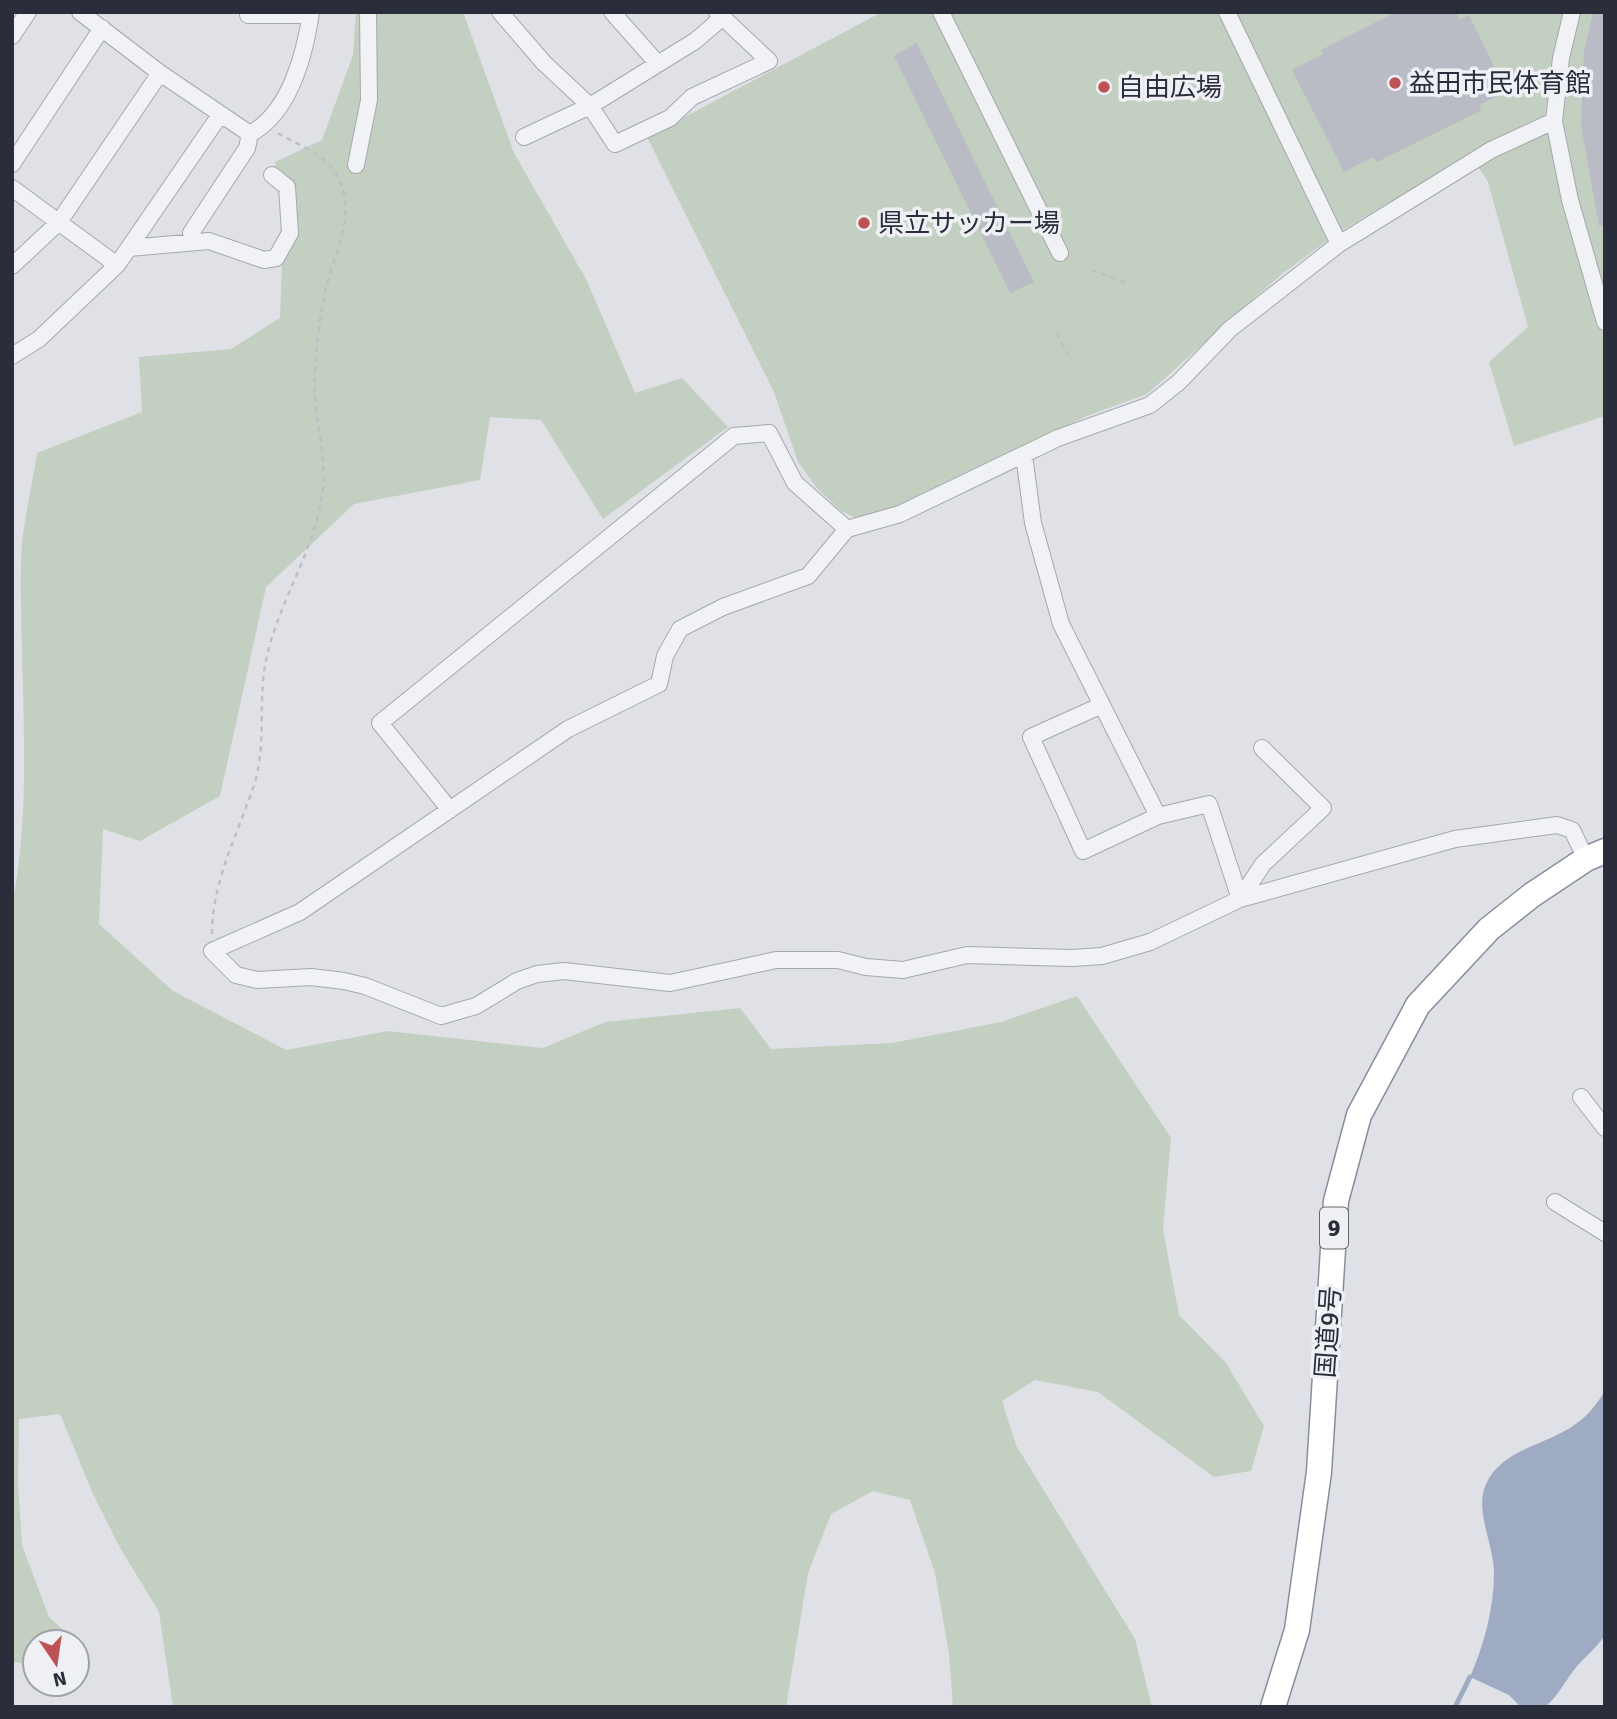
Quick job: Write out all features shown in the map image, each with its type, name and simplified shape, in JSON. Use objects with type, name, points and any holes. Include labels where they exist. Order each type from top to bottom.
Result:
[{"type":"highway","name":"国道9号","points":[[1273,1707],[1297,1630],[1319,1472],[1336,1201],[1359,1115],[1418,1005],[1489,929],[1532,895],[1596,855]]},
{"type":"street","points":[[12,36],[28,12]]},
{"type":"street","points":[[80,12],[220,115],[257,130]]},
{"type":"street","points":[[356,165],[369,100],[368,12]]},
{"type":"street","points":[[500,12],[544,63],[590,106],[615,144],[670,118],[692,97],[769,61],[719,13],[715,24],[695,41],[590,106],[524,136]]},
{"type":"street","points":[[612,12],[658,64]]},
{"type":"street","points":[[941,12],[1060,253]]},
{"type":"street","points":[[1227,12],[1339,244]]},
{"type":"street","points":[[1572,12],[1561,58],[1554,121],[1570,200],[1605,322]]},
{"type":"street","points":[[191,233],[257,130],[297,76],[310,13],[248,15]]},
{"type":"street","points":[[12,164],[102,27]]},
{"type":"street","points":[[12,266],[59,222],[160,73]]},
{"type":"street","points":[[12,356],[39,339],[117,265],[220,115]]},
{"type":"street","points":[[1554,121],[1491,150],[1339,244],[1230,329],[1179,382],[1150,405],[1058,438],[900,514],[847,529],[808,576],[723,607],[680,629],[665,656],[659,684],[568,729],[300,912],[212,951],[236,975],[257,980],[311,977],[344,981],[365,986],[442,1016],[476,1006],[517,981],[537,974],[564,971],[670,983],[776,960],[838,960],[866,967],[903,970],[967,955],[1072,958],[1102,956],[1150,942],[1240,899],[1455,839],[1557,825],[1572,830],[1596,855]]},
{"type":"street","points":[[129,248],[209,241],[264,260],[276,258],[290,233],[289,210],[287,187],[272,175]]},
{"type":"street","points":[[12,188],[117,265]]},
{"type":"street","points":[[450,810],[380,723],[734,436],[769,433],[796,483],[847,529]]},
{"type":"street","points":[[1024,456],[1033,523],[1061,624],[1158,816]]},
{"type":"street","points":[[1102,705],[1031,737],[1083,851],[1158,816],[1209,804],[1240,899]]},
{"type":"street","points":[[1240,899],[1263,864],[1324,808],[1262,748]]},
{"type":"street","points":[[1581,1097],[1605,1128]]},
{"type":"street","points":[[1555,1202],[1605,1233]]},
{"type":"path","points":[[212,951],[212,919],[219,887],[256,779],[267,655],[276,623],[315,529],[322,498],[326,467],[315,395],[323,297],[345,224],[347,204],[339,178],[322,157],[257,130]]},
{"type":"path","points":[[1093,270],[1126,283]]},
{"type":"path","points":[[1057,333],[1068,355]]},
{"type":"green space","points":[[356,12],[463,12],[514,153],[587,281],[635,393],[682,378],[728,427],[603,519],[541,420],[490,417],[480,480],[354,504],[266,587],[220,796],[140,841],[103,829],[99,924],[173,991],[286,1050],[388,1031],[543,1048],[605,1022],[740,1008],[771,1049],[892,1043],[1001,1022],[1077,996],[1171,1138],[1163,1229],[1179,1315],[1226,1363],[1264,1426],[1251,1471],[1214,1477],[1098,1392],[1035,1380],[1002,1401],[1016,1445],[1135,1639],[1152,1707],[953,1707],[949,1654],[935,1573],[910,1500],[873,1491],[831,1514],[808,1573],[786,1707],[173,1707],[159,1612],[119,1546],[93,1494],[60,1414],[19,1419],[18,1485],[22,1545],[49,1617],[61,1628],[21,1628],[21,1663],[12,1662],[12,906],[19,864],[24,779],[21,550],[37,453],[142,412],[139,357],[231,349],[280,318],[284,210],[275,162],[322,140],[353,55]]},
{"type":"green space","points":[[882,12],[1605,12],[1605,416],[1514,446],[1489,362],[1528,327],[1488,182],[1471,155],[1344,229],[1283,273],[1147,394],[1087,416],[897,509],[857,519],[840,510],[816,487],[798,462],[774,392],[647,137]]},
{"type":"water","points":[[1605,1391],[1605,1635],[1545,1707],[1521,1707],[1509,1695],[1470,1677],[1487,1626],[1494,1586],[1493,1562],[1483,1516],[1483,1494],[1493,1472],[1503,1462],[1577,1423],[1589,1413]]},
{"type":"building","name":"益田市民体育館","points":[[1396,12],[1456,12],[1460,20],[1469,15],[1494,66],[1485,71],[1497,96],[1479,105],[1482,110],[1377,162],[1373,157],[1344,172],[1292,70],[1323,54],[1321,50]]},
{"type":"building","points":[[1593,12],[1605,12],[1605,225],[1599,226],[1581,126],[1584,51]]},
{"type":"building","points":[[917,43],[1034,282],[1010,293],[894,56]]},
{"type":"waterway","points":[[1455,1707],[1470,1677]]},
{"type":"place","name":"益田市民体育館","points":[[1395,83]]},
{"type":"place","name":"自由広場","points":[[1104,87]]},
{"type":"place","name":"県立サッカー場","points":[[864,223]]}]
